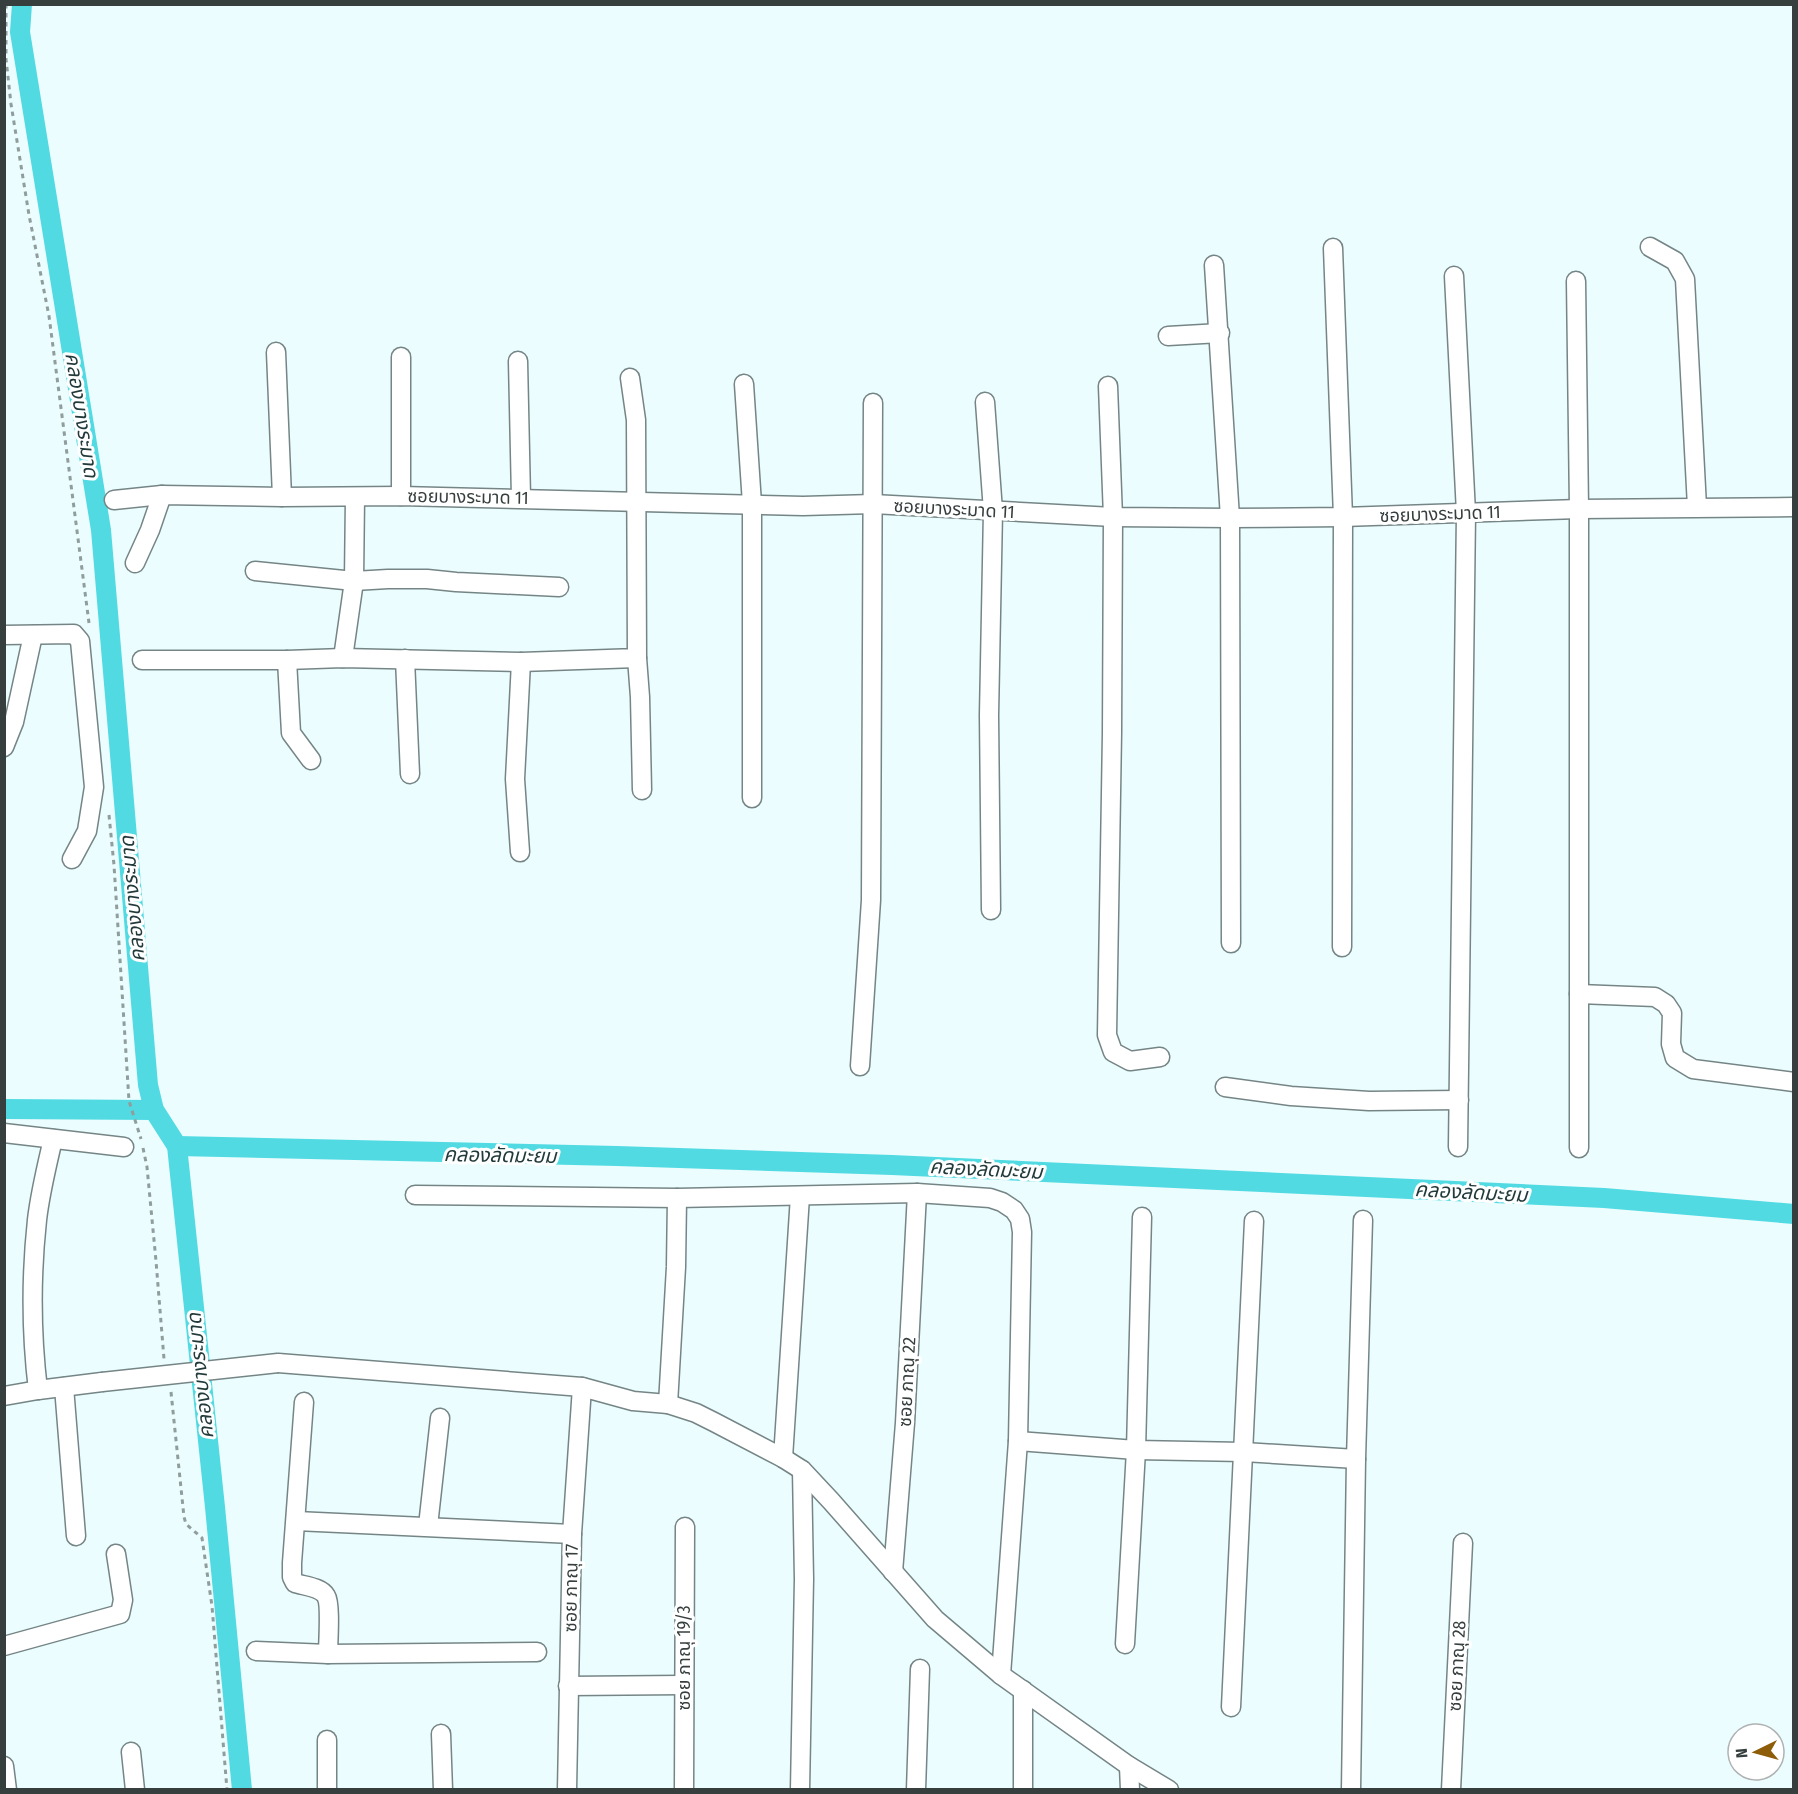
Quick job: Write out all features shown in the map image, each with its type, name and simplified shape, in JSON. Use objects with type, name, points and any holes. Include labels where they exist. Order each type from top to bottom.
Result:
[{"type":"street","points":[[1650,247],[1675,261],[1685,279],[1697,507]]},
{"type":"street","points":[[1334,249],[1343,517],[1342,946]]},
{"type":"street","points":[[1214,265],[1230,518],[1231,944]]},
{"type":"street","points":[[1454,276],[1466,513],[1458,1147]]},
{"type":"street","points":[[1576,281],[1580,509],[1579,1148]]},
{"type":"street","points":[[1168,336],[1220,333]]},
{"type":"street","points":[[276,352],[282,497]]},
{"type":"street","points":[[401,357],[401,496]]},
{"type":"street","points":[[518,361],[521,498]]},
{"type":"street","points":[[630,378],[636,420],[637,658],[642,790]]},
{"type":"street","points":[[744,384],[752,504],[752,798]]},
{"type":"street","points":[[1108,386],[1113,517],[1107,1035],[1113,1052],[1130,1061],[1160,1058]]},
{"type":"street","points":[[985,402],[993,511],[989,715],[991,910]]},
{"type":"street","points":[[860,1066],[872,900],[873,403]]},
{"type":"street","points":[[135,563],[162,495]]},
{"type":"street","name":"ซอยบางระมาด 11","points":[[114,500],[162,495],[401,496],[803,506],[873,504],[1113,517],[1230,518],[1343,517],[1580,509],[1794,507]]},
{"type":"street","points":[[343,658],[354,581],[355,497]]},
{"type":"street","points":[[255,570],[354,581],[427,579],[559,587]]},
{"type":"street","points":[[4,635],[74,634],[80,641],[94,787],[87,831],[72,859]]},
{"type":"street","points":[[4,747],[14,722],[33,635]]},
{"type":"street","points":[[142,660],[343,658],[521,662],[637,658]]},
{"type":"street","points":[[287,660],[291,733],[311,760]]},
{"type":"street","points":[[405,660],[410,774]]},
{"type":"street","points":[[520,852],[515,779],[521,662]]},
{"type":"street","points":[[1579,994],[1655,997],[1666,1004],[1671,1013],[1671,1044],[1676,1058],[1693,1069],[1794,1082]]},
{"type":"street","points":[[1225,1087],[1291,1096],[1459,1100]]},
{"type":"street","points":[[4,1133],[124,1147]]},
{"type":"street","points":[[38,1389],[33,1343],[33,1271],[37,1218],[53,1138]]},
{"type":"street","points":[[415,1195],[677,1198],[917,1193],[990,1198],[1014,1210],[1020,1219],[1022,1232],[1018,1441],[1001,1674]]},
{"type":"street","name":"ซอย ภาณุ 22","points":[[893,1572],[905,1423],[917,1193]]},
{"type":"street","points":[[783,1458],[800,1196]]},
{"type":"street","points":[[668,1404],[676,1268],[677,1198]]},
{"type":"street","points":[[1125,1644],[1136,1450],[1142,1216]]},
{"type":"street","points":[[1351,1790],[1356,1459],[1363,1220]]},
{"type":"street","points":[[1231,1707],[1254,1221]]},
{"type":"street","points":[[4,1396],[38,1389],[278,1363],[582,1387],[633,1401],[668,1404],[696,1413],[802,1470],[935,1619],[1001,1674],[1129,1766],[1169,1790]]},
{"type":"street","points":[[64,1387],[76,1536]]},
{"type":"street","name":"ซอย ภาณุ 17","points":[[567,1790],[572,1534],[582,1387]]},
{"type":"street","points":[[304,1402],[292,1576],[295,1583],[320,1590],[327,1596],[329,1607],[328,1654]]},
{"type":"street","points":[[428,1526],[440,1418]]},
{"type":"street","points":[[1018,1441],[1136,1450],[1244,1452],[1356,1459]]},
{"type":"street","points":[[800,1790],[804,1579],[802,1470]]},
{"type":"street","points":[[296,1521],[572,1534]]},
{"type":"street","name":"ซอย ภาณุ 19/3","points":[[684,1790],[685,1527]]},
{"type":"street","name":"ซอย ภาณุ 28","points":[[1451,1790],[1463,1543]]},
{"type":"street","points":[[4,1646],[120,1614],[123,1600],[116,1554]]},
{"type":"street","points":[[256,1651],[328,1654],[537,1652]]},
{"type":"street","points":[[916,1790],[920,1669]]},
{"type":"street","points":[[568,1686],[683,1685]]},
{"type":"street","points":[[1023,1689],[1023,1790]]},
{"type":"street","points":[[441,1734],[443,1790]]},
{"type":"street","points":[[327,1740],[327,1790]]},
{"type":"street","points":[[131,1752],[135,1790]]},
{"type":"street","points":[[4,1766],[7,1790]]},
{"type":"street","points":[[1129,1766],[1130,1790]]},
{"type":"path","points":[[6,4],[6,59],[11,104],[29,215],[49,316],[90,633]]},
{"type":"path","points":[[108,807],[114,865],[129,1101],[141,1138],[147,1167],[165,1367]]},
{"type":"path","points":[[170,1390],[184,1517],[189,1527],[202,1538],[212,1606],[227,1790]]},
{"type":"waterway","name":"คลองบางระมาด","points":[[22,4],[20,32],[101,530],[148,1085],[154,1110],[177,1146],[242,1790]]},
{"type":"waterway","points":[[4,1109],[154,1110]]},
{"type":"waterway","name":"คลองลัดมะยม","points":[[177,1146],[892,1165],[1604,1198],[1794,1214]]}]
